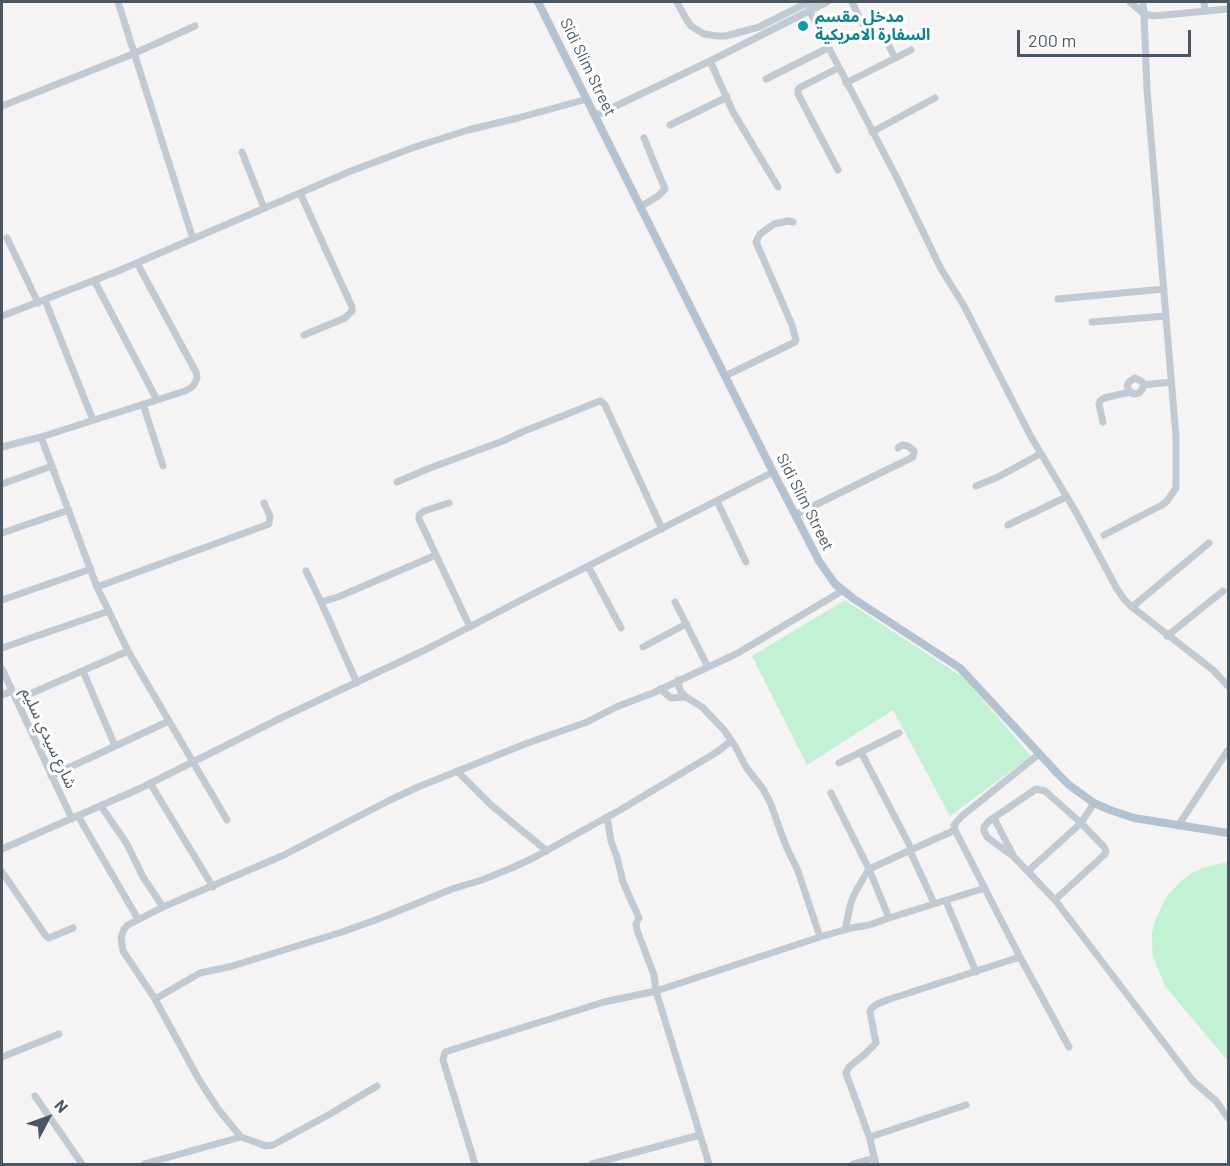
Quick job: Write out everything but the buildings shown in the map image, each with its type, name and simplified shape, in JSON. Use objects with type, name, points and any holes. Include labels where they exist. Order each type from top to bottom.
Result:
[{"type":"main road","name":"Sidi Slim Street","points":[[538,2],[773,472],[827,574],[842,591],[960,668],[1069,785],[1094,803],[1134,818],[1228,833]]},
{"type":"street","points":[[118,2],[193,239]]},
{"type":"street","points":[[678,2],[691,26],[704,34],[717,36],[726,36],[759,27],[811,3],[828,48],[897,178],[941,269],[963,304],[1040,454],[1124,599],[1167,636],[1227,681]]},
{"type":"street","points":[[595,116],[827,2]]},
{"type":"street","points":[[852,2],[870,39]]},
{"type":"street","points":[[1130,2],[1144,14],[1154,16],[1228,9]]},
{"type":"street","points":[[1104,535],[1162,506],[1176,488],[1176,447],[1147,90],[1143,2]]},
{"type":"street","points":[[1204,2],[1205,11]]},
{"type":"street","points":[[2,106],[133,54],[195,26]]},
{"type":"street","points":[[886,40],[895,58]]},
{"type":"street","points":[[766,79],[828,48]]},
{"type":"street","points":[[846,83],[911,50]]},
{"type":"street","points":[[710,60],[733,112],[778,187]]},
{"type":"street","points":[[838,68],[798,90],[838,170]]},
{"type":"street","points":[[670,125],[727,98]]},
{"type":"street","points":[[872,132],[935,98]]},
{"type":"street","points":[[2,316],[137,263],[351,171],[415,147],[468,130],[587,99]]},
{"type":"street","points":[[640,207],[658,196],[664,189],[644,138]]},
{"type":"street","points":[[242,152],[264,208]]},
{"type":"street","points":[[300,193],[352,312],[345,318],[304,335]]},
{"type":"street","points":[[725,376],[795,342],[792,325],[756,242],[760,234],[774,224],[793,222]]},
{"type":"street","points":[[7,238],[41,301],[93,420]]},
{"type":"street","points":[[2,447],[41,437],[192,387],[197,378],[196,372],[137,263]]},
{"type":"street","points":[[94,280],[157,400]]},
{"type":"street","points":[[1058,299],[1164,290]]},
{"type":"street","points":[[1092,322],[1166,316]]},
{"type":"street","points":[[1130,392],[1127,386],[1132,379],[1140,380],[1144,385]]},
{"type":"street","points":[[1144,385],[1171,382]]},
{"type":"street","points":[[1103,422],[1100,401],[1130,392],[1139,393],[1143,390],[1144,385]]},
{"type":"street","points":[[397,482],[600,401],[662,529]]},
{"type":"street","points":[[143,404],[163,466]]},
{"type":"street","points":[[41,437],[97,587],[128,651],[227,820]]},
{"type":"street","points":[[795,515],[913,457],[914,451],[908,446],[902,445],[898,448]]},
{"type":"street","points":[[976,486],[1040,454]]},
{"type":"street","points":[[2,484],[52,466]]},
{"type":"street","points":[[2,849],[150,783],[428,649],[773,472]]},
{"type":"street","points":[[1008,525],[1066,497]]},
{"type":"street","points":[[717,501],[746,562]]},
{"type":"street","points":[[97,587],[269,524],[270,516],[264,503]]},
{"type":"street","points":[[449,503],[424,511],[419,515],[419,519],[470,627]]},
{"type":"street","points":[[2,533],[69,510]]},
{"type":"street","points":[[1132,607],[1209,543]]},
{"type":"street","points":[[321,602],[338,597],[436,555]]},
{"type":"street","points":[[588,566],[621,628]]},
{"type":"street","points":[[2,600],[91,569]]},
{"type":"street","points":[[306,570],[357,683]]},
{"type":"street","points":[[377,1086],[273,1145],[266,1146],[241,1137],[218,1109],[198,1078],[154,999],[127,958],[121,944],[124,929],[138,919],[284,855],[390,800],[525,744],[587,722],[708,667],[842,591]]},
{"type":"street","points":[[1167,636],[1223,591]]},
{"type":"street","points":[[675,602],[708,667]]},
{"type":"street","points":[[2,648],[109,611]]},
{"type":"street","points":[[642,647],[686,624]]},
{"type":"street","points":[[16,700],[128,651]]},
{"type":"street","name":"شارع سيدي سليم","points":[[2,669],[51,776],[138,919]]},
{"type":"street","points":[[83,671],[115,746]]},
{"type":"street","points":[[678,680],[679,687],[686,697],[702,707],[717,721],[763,789],[801,880],[820,937]]},
{"type":"street","points":[[660,689],[671,698],[686,697]]},
{"type":"street","points":[[2,695],[12,691]]},
{"type":"street","points":[[51,776],[169,721]]},
{"type":"street","points":[[839,763],[899,733]]},
{"type":"street","points":[[154,999],[200,974],[371,922],[514,867],[607,817],[717,752],[731,741]]},
{"type":"street","points":[[1178,826],[1228,750]]},
{"type":"street","points":[[861,752],[911,851],[934,903]]},
{"type":"street","points":[[1039,754],[954,825],[1020,957],[1069,1047]]},
{"type":"street","points":[[457,771],[492,805],[547,851]]},
{"type":"street","points":[[150,783],[213,887]]},
{"type":"street","points":[[1055,900],[1106,854],[1104,847],[1081,823],[1045,791],[1035,789],[984,827],[987,837],[1014,857],[1055,900],[1193,1081],[1216,1101],[1228,1118]]},
{"type":"street","points":[[831,793],[869,869],[890,918]]},
{"type":"street","points":[[1028,871],[1081,823],[1094,803]]},
{"type":"street","points":[[101,806],[127,844],[143,877],[164,907]]},
{"type":"street","points":[[607,817],[611,841],[623,882],[639,918],[636,924],[637,930],[654,975],[656,991],[710,1164]]},
{"type":"street","points":[[994,818],[1014,857]]},
{"type":"street","points":[[844,930],[851,902],[869,869],[955,830]]},
{"type":"street","points":[[2,872],[46,936],[49,938],[73,928]]},
{"type":"street","points":[[475,1164],[443,1060],[445,1052],[604,1002],[656,991],[820,937],[869,925],[985,888]]},
{"type":"street","points":[[946,901],[976,972]]},
{"type":"street","points":[[853,1164],[875,1161],[870,1139],[846,1073],[849,1067],[876,1043],[871,1009],[887,1000],[1020,957]]},
{"type":"street","points":[[2,1057],[59,1034]]},
{"type":"street","points":[[35,1096],[82,1164]]},
{"type":"street","points":[[870,1139],[881,1133],[966,1105]]},
{"type":"street","points":[[592,1164],[700,1135]]},
{"type":"street","points":[[144,1164],[241,1137]]},
{"type":"green space","points":[[845,600],[964,678],[1031,756],[950,816],[893,710],[807,765],[752,656]]},
{"type":"green space","points":[[1228,862],[1228,1061],[1165,986],[1153,957],[1152,933],[1166,897],[1181,881],[1205,867]]},
{"type":"place","name":"مدخل مقسم السفارة الامريكية","points":[[803,26]]}]
